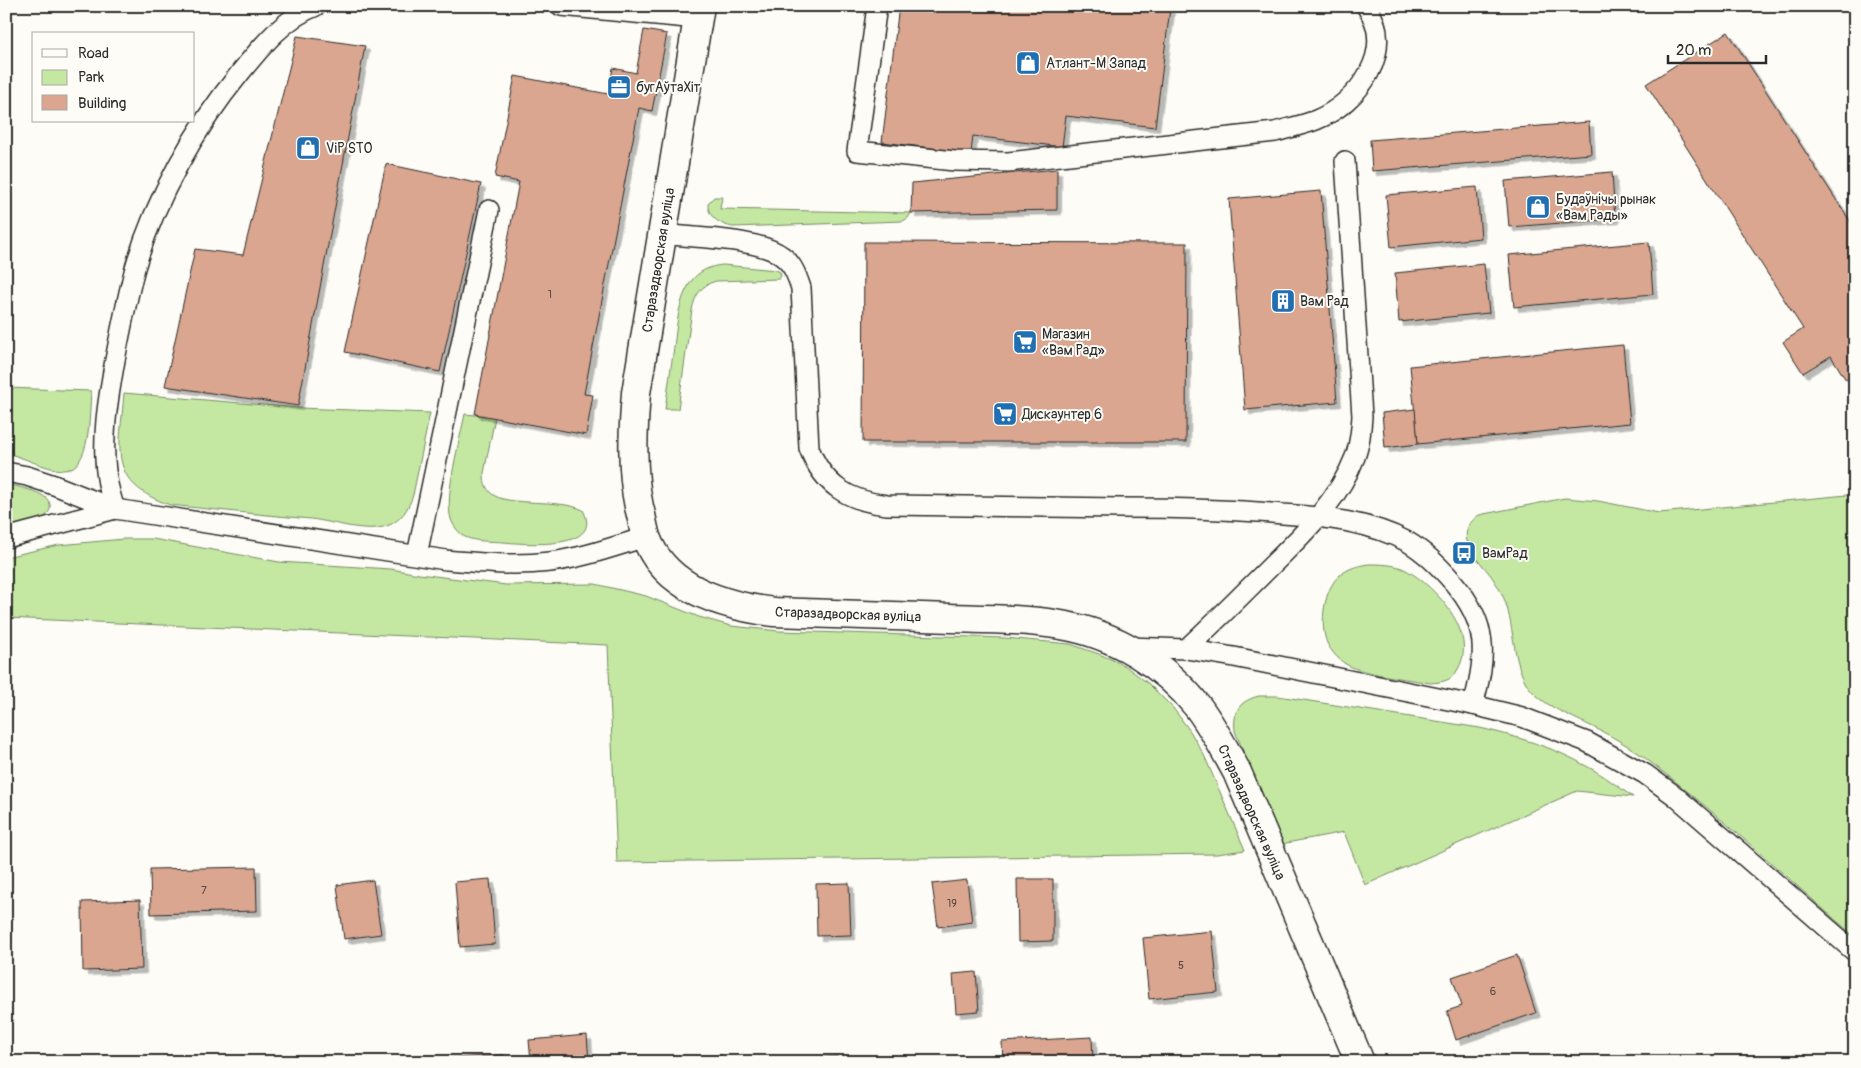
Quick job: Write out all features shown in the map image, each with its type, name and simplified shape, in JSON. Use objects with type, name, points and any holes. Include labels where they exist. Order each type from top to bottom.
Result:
[{"type":"street","name":"Старазадворская вуліца","points":[[699,13],[636,393],[633,466],[636,490],[646,537],[657,558],[676,577],[699,593],[735,606],[774,612],[1040,622],[1084,631],[1128,647],[1167,676],[1183,691],[1198,707],[1223,746],[1237,772],[1360,1062]]},
{"type":"lane","points":[[115,509],[108,483],[105,457],[110,392],[124,310],[149,228],[167,188],[190,146],[233,81],[257,51],[281,27],[316,6]]},
{"type":"lane","points":[[561,6],[660,14],[699,13]]},
{"type":"lane","points":[[877,6],[856,151],[973,162],[1008,162],[1275,132],[1317,120],[1334,110],[1350,96],[1371,70],[1376,56],[1378,40],[1375,25],[1366,6]]},
{"type":"lane","points":[[1186,649],[1318,517],[1345,477],[1355,457],[1360,437],[1362,416],[1344,161]]},
{"type":"lane","points":[[417,555],[489,210]]},
{"type":"lane","points":[[662,234],[759,246],[782,256],[791,264],[801,288],[809,448],[822,474],[844,493],[872,503],[887,504],[1182,508],[1266,512],[1318,517],[1372,527],[1409,543],[1424,554],[1456,586],[1468,602],[1477,620],[1483,640],[1484,659],[1473,705]]},
{"type":"lane","points":[[6,472],[28,476],[115,509],[417,555],[476,562],[526,564],[574,558],[646,537]]},
{"type":"lane","points":[[6,538],[115,509]]},
{"type":"lane","points":[[1128,647],[1186,649],[1473,705],[1556,729],[1587,742],[1645,774],[1674,795],[1703,818],[1855,952]]},
{"type":"green space","points":[[714,197],[722,197],[720,209],[911,213],[903,221],[733,227],[716,220],[712,216],[708,203]]},
{"type":"green space","points":[[723,265],[776,270],[780,272],[781,276],[779,279],[716,281],[706,285],[700,291],[692,310],[678,409],[665,409],[680,305],[686,290],[701,272]]},
{"type":"green space","points":[[6,388],[91,391],[87,439],[79,461],[72,468],[56,469],[6,453]]},
{"type":"green space","points":[[124,393],[299,408],[430,413],[413,495],[407,509],[396,521],[387,526],[359,528],[311,519],[170,505],[149,496],[135,486],[126,474],[122,462],[120,431]]},
{"type":"green space","points":[[465,414],[495,417],[484,473],[485,484],[490,492],[500,498],[510,500],[561,504],[583,510],[587,523],[583,533],[573,539],[559,542],[527,544],[474,540],[465,537],[458,531],[453,524],[449,509],[453,468]]},
{"type":"green space","points":[[6,484],[41,494],[50,503],[49,512],[36,522],[6,530]]},
{"type":"green space","points":[[1847,495],[1855,506],[1855,937],[1725,823],[1645,758],[1612,737],[1553,707],[1532,691],[1517,660],[1503,596],[1493,578],[1471,551],[1466,537],[1469,526],[1479,515],[1565,498],[1598,501],[1659,513]]},
{"type":"green space","points":[[124,539],[153,539],[279,562],[391,569],[506,585],[595,584],[646,596],[699,617],[731,626],[779,631],[1005,638],[1070,644],[1124,665],[1149,684],[1173,708],[1190,731],[1204,755],[1245,850],[1217,854],[617,862],[608,645],[6,618],[6,557],[59,545]]},
{"type":"green space","points":[[1368,564],[1392,565],[1406,570],[1429,587],[1451,612],[1463,641],[1463,655],[1458,669],[1453,676],[1443,681],[1430,683],[1373,673],[1351,667],[1332,652],[1327,643],[1323,626],[1323,617],[1330,588],[1343,573]]},
{"type":"green space","points":[[1259,696],[1278,696],[1480,728],[1508,735],[1536,743],[1575,760],[1600,774],[1633,797],[1577,791],[1365,885],[1344,832],[1281,844],[1235,731],[1236,712],[1242,704]]},
{"type":"building","name":"Атлант-М Запад","points":[[899,6],[1146,6],[1170,9],[1155,127],[1066,116],[1062,147],[973,136],[971,153],[882,142]]},
{"type":"building","points":[[644,30],[667,34],[652,111],[639,108],[584,394],[593,395],[586,435],[475,414],[519,182],[495,177],[515,76],[608,94],[613,68],[636,73]]},
{"type":"building","points":[[1728,32],[1855,229],[1855,374],[1846,380],[1831,356],[1803,373],[1783,342],[1803,329],[1646,84]]},
{"type":"building","name":"ViP STO","points":[[297,36],[365,46],[298,406],[165,386],[195,249],[243,255]]},
{"type":"building","points":[[1589,122],[1591,154],[1372,171],[1370,140]]},
{"type":"building","points":[[386,164],[481,184],[440,372],[345,352]]},
{"type":"building","points":[[1057,169],[1057,210],[911,213],[912,183]]},
{"type":"building","points":[[1612,172],[1615,219],[1509,227],[1505,181]]},
{"type":"building","points":[[1477,187],[1481,238],[1391,247],[1386,195]]},
{"type":"building","name":"Вам Рад","points":[[1321,191],[1337,402],[1245,410],[1229,199]]},
{"type":"building","name":"Магазин «Вам Рад»","points":[[864,242],[1187,243],[1186,442],[863,442]]},
{"type":"building","points":[[1649,242],[1653,294],[1514,307],[1509,255]]},
{"type":"building","points":[[1484,264],[1489,313],[1399,322],[1395,273]]},
{"type":"building","points":[[1623,345],[1630,423],[1418,444],[1410,366]]},
{"type":"building","points":[[1415,409],[1418,444],[1385,448],[1382,413]]},
{"type":"building","points":[[256,867],[257,911],[151,914],[150,869]]},
{"type":"building","points":[[490,879],[495,944],[460,947],[455,882]]},
{"type":"building","points":[[1017,879],[1053,879],[1053,941],[1018,942]]},
{"type":"building","points":[[373,880],[381,934],[344,939],[337,885]]},
{"type":"building","points":[[967,880],[972,922],[938,927],[932,884]]},
{"type":"building","points":[[849,883],[851,935],[817,936],[816,884]]},
{"type":"building","points":[[140,900],[142,969],[83,971],[82,902]]},
{"type":"building","points":[[1212,931],[1218,992],[1149,999],[1143,938]]},
{"type":"building","points":[[1517,955],[1536,1013],[1456,1040],[1447,1011],[1462,1006],[1452,977]]},
{"type":"building","points":[[976,972],[979,1011],[956,1013],[953,974]]},
{"type":"building","points":[[587,1035],[589,1062],[531,1062],[529,1040]]},
{"type":"building","points":[[1092,1037],[1093,1062],[1003,1062],[1002,1042]]},
{"type":"building","points":[[504,1055],[505,1062],[415,1062],[415,1060]]},
{"type":"building","points":[[721,1055],[722,1062],[652,1062],[652,1061]]},
{"type":"building","points":[[837,1056],[837,1062],[769,1062]]},
{"type":"place","name":"Атлант-М Запад","points":[[1028,63]]},
{"type":"place","name":"бугАўтаХіт","points":[[619,87]]},
{"type":"place","name":"ViP STO","points":[[308,148]]},
{"type":"place","name":"Будаўнічы рынак «Вам Рады»","points":[[1538,207]]},
{"type":"place","name":"Вам Рад","points":[[1283,301]]},
{"type":"place","name":"Магазин «Вам Рад»","points":[[1025,342]]},
{"type":"place","name":"Дискаунтер 6","points":[[1005,414]]},
{"type":"place","name":"ВамРад","points":[[1464,553]]}]
